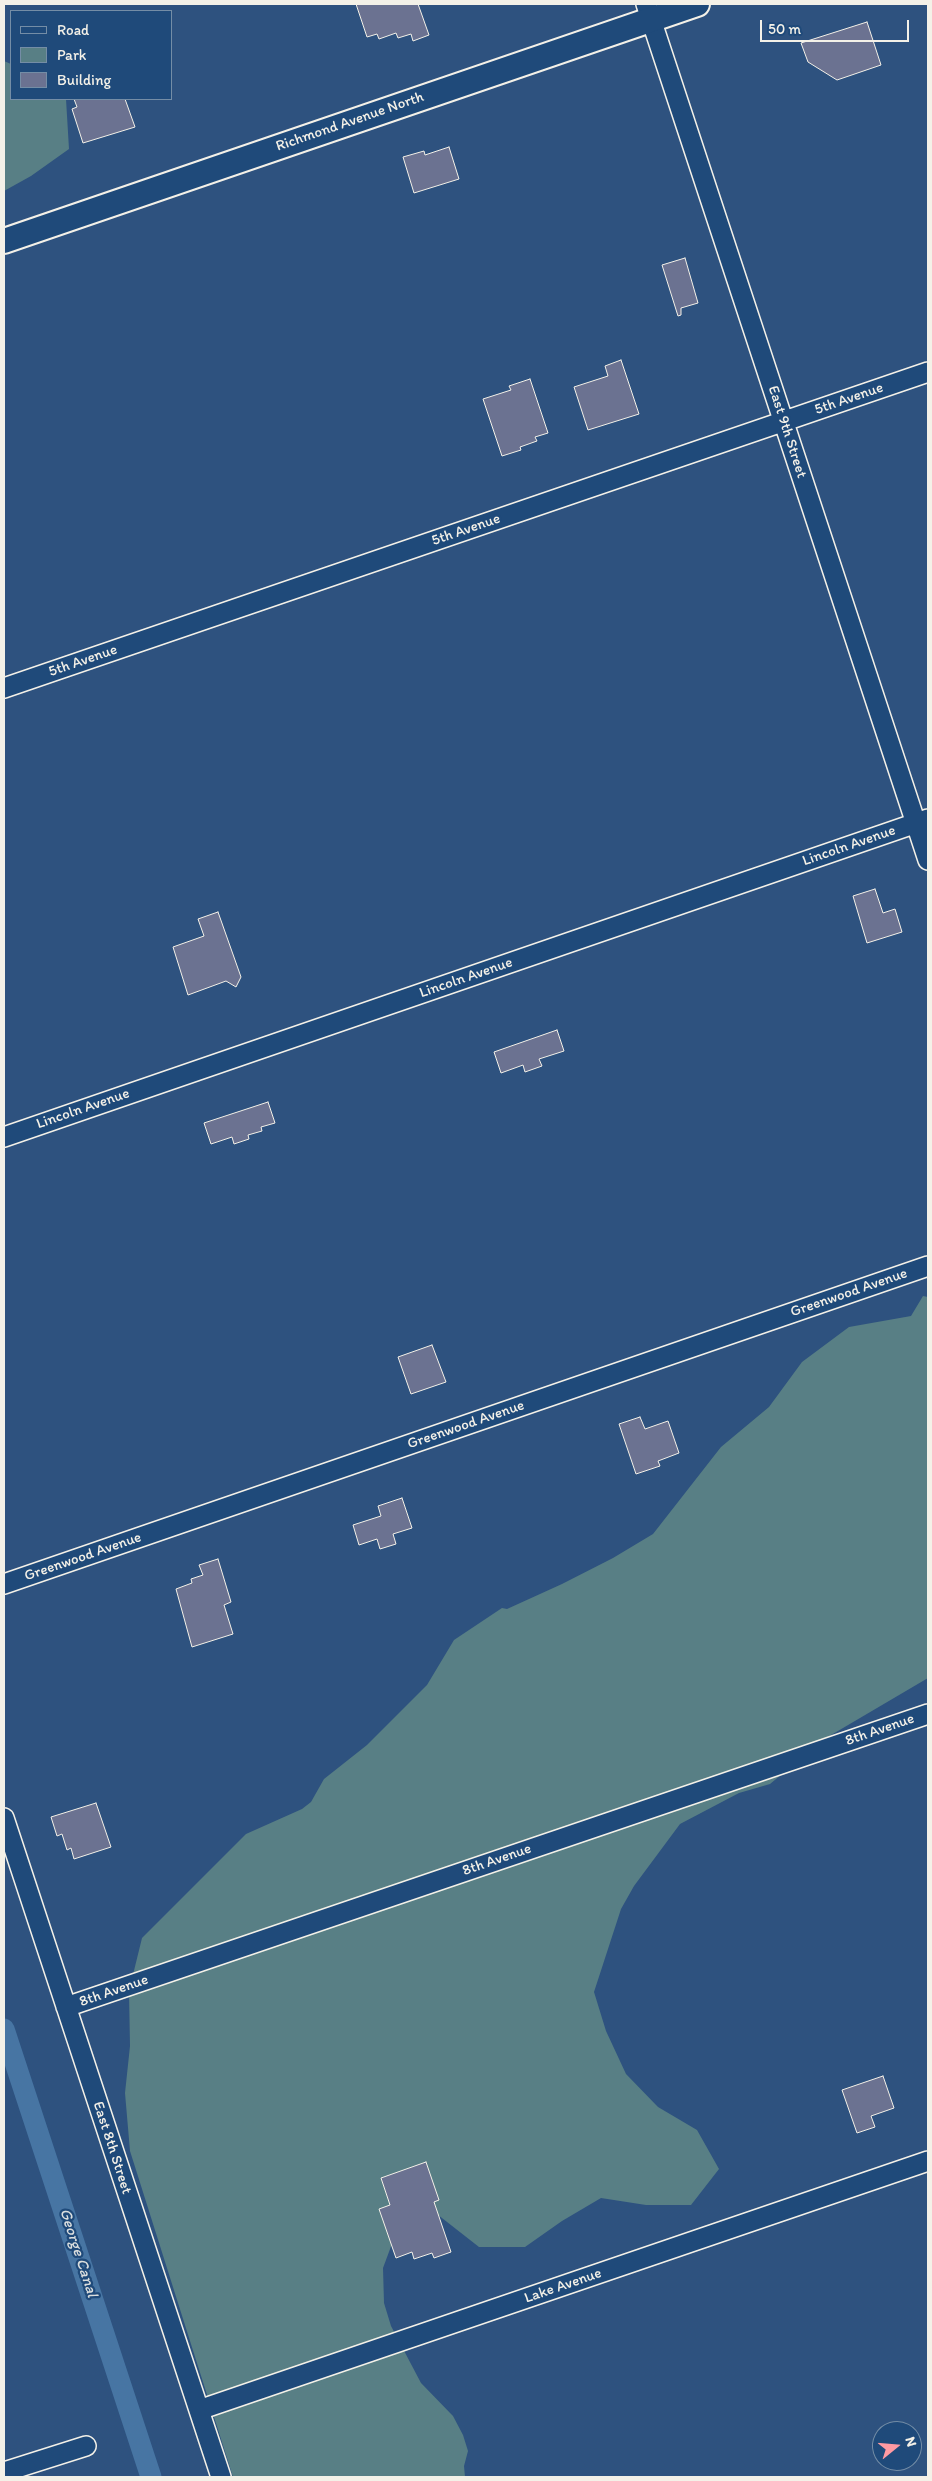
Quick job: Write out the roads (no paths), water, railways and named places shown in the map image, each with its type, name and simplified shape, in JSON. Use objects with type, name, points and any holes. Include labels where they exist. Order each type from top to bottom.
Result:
[{"type":"street","name":"Richmond Avenue North","points":[[4,241],[648,12],[697,4]]},
{"type":"street","name":"East 9th Street","points":[[648,12],[784,421],[922,821],[928,860]]},
{"type":"street","name":"5th Avenue","points":[[4,688],[928,372]]},
{"type":"street","name":"Lincoln Avenue","points":[[4,1137],[922,821]]},
{"type":"street","name":"Greenwood Avenue","points":[[4,1584],[928,1266]]},
{"type":"street","name":"8th Avenue","points":[[66,2007],[928,1714]]},
{"type":"street","name":"East 8th Street","points":[[4,1818],[221,2477]]},
{"type":"street","name":"Lake Avenue","points":[[199,2410],[928,2161]]},
{"type":"street","points":[[4,2472],[86,2446]]},
{"type":"waterway","name":"George Canal","points":[[4,2029],[151,2477]]}]
